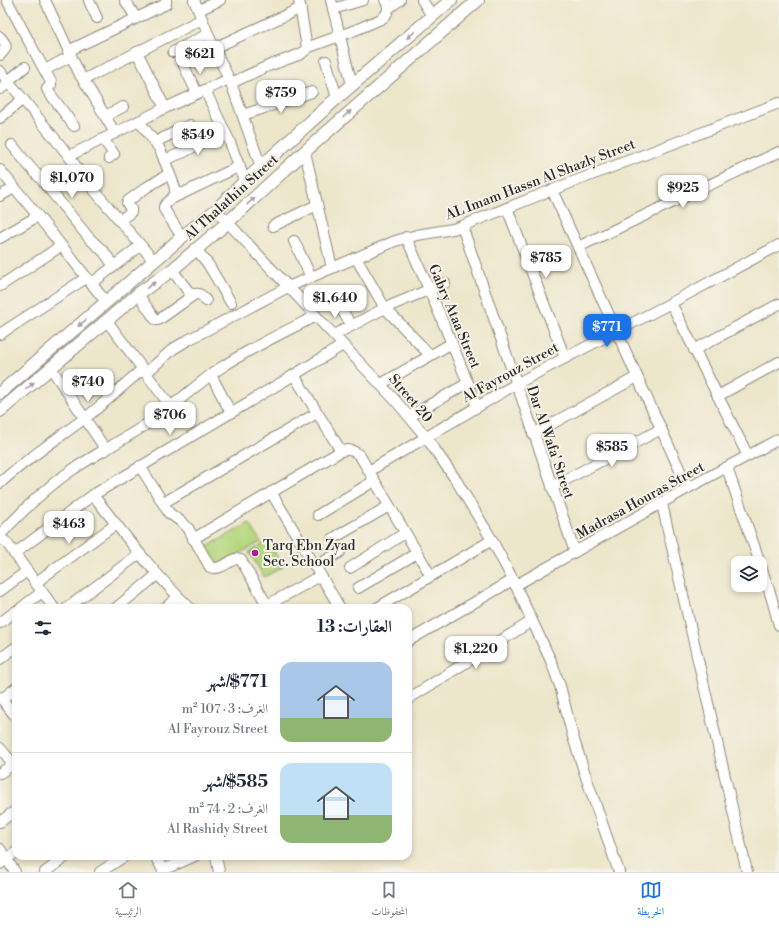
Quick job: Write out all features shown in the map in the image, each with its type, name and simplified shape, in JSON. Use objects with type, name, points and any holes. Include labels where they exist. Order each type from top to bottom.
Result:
[{"type":"street","points":[[7,0],[51,82],[51,86],[48,91],[74,126]]},
{"type":"street","points":[[46,0],[69,53],[83,80],[115,133]]},
{"type":"street","points":[[90,0],[89,2],[97,18]]},
{"type":"street","points":[[125,0],[136,18]]},
{"type":"street","points":[[45,70],[69,53],[166,4],[166,0]]},
{"type":"street","points":[[194,0],[214,48],[230,81],[261,167]]},
{"type":"street","points":[[83,80],[137,52],[200,14],[220,0]]},
{"type":"street","points":[[352,85],[332,4],[363,0]]},
{"type":"street","points":[[69,156],[165,108],[201,92],[301,54],[309,47],[381,19],[388,13],[387,4],[400,0]]},
{"type":"street","points":[[422,0],[432,16]]},
{"type":"street","name":"Al Thalathin Street","points":[[0,393],[182,237],[216,210],[245,181],[337,98],[451,0]]},
{"type":"street","name":"Al Thalathin Street","points":[[0,411],[138,294],[172,270],[227,223],[303,153],[478,0]]},
{"type":"street","points":[[214,48],[300,4],[307,48]]},
{"type":"street","points":[[173,52],[208,34]]},
{"type":"street","points":[[0,37],[6,45],[2,53]]},
{"type":"street","points":[[137,52],[165,108]]},
{"type":"street","points":[[326,61],[337,98]]},
{"type":"street","points":[[184,66],[226,134],[245,181]]},
{"type":"street","points":[[0,89],[25,67]]},
{"type":"street","points":[[0,71],[69,156],[89,184],[154,261]]},
{"type":"street","points":[[243,115],[312,92]]},
{"type":"street","points":[[0,118],[23,99]]},
{"type":"street","name":"AL Imam Hassn Al Shazly Street","points":[[0,483],[35,454],[85,418],[168,353],[188,340],[288,287],[395,241],[406,237],[462,226],[552,190],[778,106]]},
{"type":"street","points":[[105,116],[123,107]]},
{"type":"street","points":[[139,121],[158,148],[164,160],[175,190],[173,198]]},
{"type":"street","points":[[154,142],[190,125]]},
{"type":"street","points":[[164,160],[203,142],[226,134]]},
{"type":"street","points":[[103,139],[114,154],[109,158]]},
{"type":"street","points":[[289,141],[303,153],[332,268]]},
{"type":"street","points":[[12,145],[90,238],[104,252],[114,266]]},
{"type":"street","points":[[578,247],[779,152]]},
{"type":"street","points":[[182,237],[164,209],[166,203],[173,198],[240,166]]},
{"type":"street","points":[[0,170],[89,281],[102,306],[107,320],[171,407]]},
{"type":"street","points":[[119,221],[131,212],[127,203],[128,201],[147,187],[169,174]]},
{"type":"street","points":[[0,196],[14,188]]},
{"type":"street","points":[[552,190],[688,488]]},
{"type":"street","points":[[273,226],[317,205]]},
{"type":"street","points":[[507,208],[565,358]]},
{"type":"street","name":"Street 20","points":[[216,210],[410,416],[456,480],[492,540],[551,661],[560,686],[573,737],[619,872]]},
{"type":"street","points":[[0,238],[38,216]]},
{"type":"street","name":"Dar Al Wafa' Street","points":[[462,226],[575,552]]},
{"type":"street","name":"Gabry Ataa Street","points":[[406,237],[452,343],[477,407]]},
{"type":"street","points":[[294,241],[312,277]]},
{"type":"street","name":"Al Fayrouz Street","points":[[368,470],[516,384],[779,244]]},
{"type":"street","points":[[0,286],[61,246]]},
{"type":"street","points":[[0,334],[114,266],[140,246]]},
{"type":"street","points":[[196,248],[208,264],[231,302]]},
{"type":"street","points":[[356,258],[385,308],[430,355]]},
{"type":"street","points":[[172,270],[192,296]]},
{"type":"street","points":[[334,335],[385,308],[445,283]]},
{"type":"street","points":[[138,294],[157,320],[195,294],[200,294],[206,301]]},
{"type":"street","points":[[336,301],[352,326]]},
{"type":"street","points":[[670,303],[748,456]]},
{"type":"street","points":[[694,350],[779,304]]},
{"type":"street","points":[[0,535],[44,491],[72,470],[148,424],[222,367],[252,349],[316,316]]},
{"type":"street","points":[[380,384],[452,343]]},
{"type":"street","points":[[14,554],[93,495],[343,345]]},
{"type":"street","points":[[718,396],[779,362]]},
{"type":"street","points":[[51,368],[106,450]]},
{"type":"street","points":[[211,375],[231,413]]},
{"type":"street","points":[[294,375],[341,451]]},
{"type":"street","points":[[533,434],[637,377]]},
{"type":"street","points":[[410,416],[468,383]]},
{"type":"street","points":[[163,503],[317,413]]},
{"type":"street","points":[[552,488],[661,429]]},
{"type":"street","name":"Madrasa Houras Street","points":[[412,639],[514,583],[575,552],[688,488],[779,439]]},
{"type":"street","points":[[193,539],[341,451],[351,450],[360,456],[431,576]]},
{"type":"street","points":[[140,466],[169,513],[185,525],[210,566],[217,569],[237,559],[241,560],[263,604]]},
{"type":"street","points":[[727,468],[757,556]]},
{"type":"street","points":[[318,515],[374,481]]},
{"type":"street","points":[[271,492],[338,604]]},
{"type":"street","points":[[93,495],[139,554],[186,604]]},
{"type":"street","points":[[662,504],[747,872]]},
{"type":"street","points":[[332,539],[389,506]]},
{"type":"street","points":[[36,583],[116,524]]},
{"type":"street","points":[[350,568],[405,533]]},
{"type":"street","points":[[0,538],[6,542],[51,604]]},
{"type":"street","points":[[384,604],[492,540]]},
{"type":"street","points":[[315,566],[340,552]]},
{"type":"street","points":[[358,588],[417,553]]},
{"type":"street","points":[[72,604],[139,554]]},
{"type":"street","points":[[0,591],[27,572]]},
{"type":"street","points":[[121,604],[158,575]]},
{"type":"street","points":[[280,604],[320,576]]},
{"type":"street","points":[[767,584],[779,625]]},
{"type":"street","points":[[26,604],[42,592]]},
{"type":"street","points":[[170,604],[178,597]]},
{"type":"street","points":[[0,623],[12,614]]},
{"type":"street","points":[[412,696],[532,621]]},
{"type":"street","points":[[0,659],[12,650]]},
{"type":"street","points":[[12,691],[1,698],[12,712]]},
{"type":"street","points":[[0,748],[12,762]]},
{"type":"street","points":[[0,773],[12,767]]},
{"type":"street","points":[[0,822],[12,813]]},
{"type":"street","points":[[0,849],[3,862],[15,872]]},
{"type":"street","points":[[3,862],[12,855]]},
{"type":"street","points":[[45,872],[62,860]]},
{"type":"street","points":[[100,872],[119,860]]},
{"type":"street","points":[[157,860],[163,871],[186,860]]},
{"type":"street","points":[[217,860],[219,872]]},
{"type":"green space","points":[[249,523],[261,542],[216,566],[205,548]]},
{"type":"green space","points":[[268,541],[283,567],[264,577],[249,552]]},
{"type":"place","name":"Tarq Ebn Zyad Sec. School","points":[[255,553]]}]
